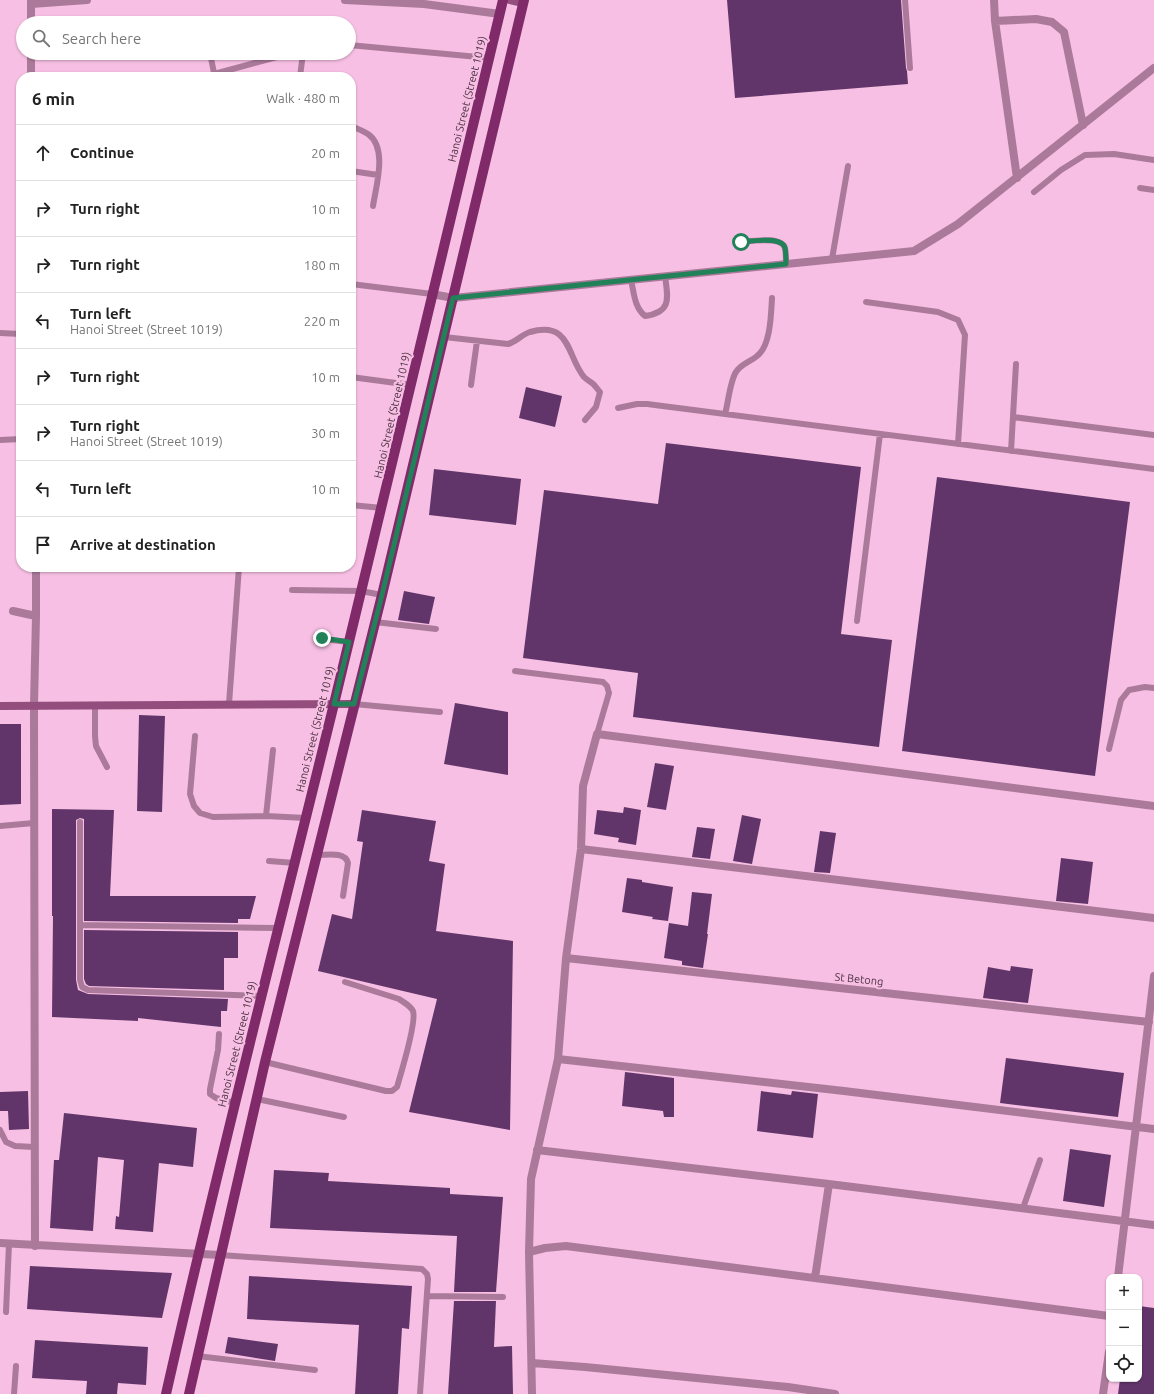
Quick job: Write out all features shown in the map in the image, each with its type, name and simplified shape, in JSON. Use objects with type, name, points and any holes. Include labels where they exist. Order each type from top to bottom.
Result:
[{"type":"main road","name":"Hanoi Street (Street 1019)","points":[[166,1394],[235,1103],[382,508],[503,0]]},
{"type":"main road","points":[[189,1394],[257,1099],[382,595],[524,2]]},
{"type":"street","points":[[31,16],[31,2],[88,0]]},
{"type":"street","points":[[345,0],[424,4],[500,14]]},
{"type":"street","points":[[510,0],[524,2]]},
{"type":"street","points":[[994,0],[995,21],[1017,178]]},
{"type":"street","points":[[995,21],[1036,19],[1052,22],[1064,32],[1083,125]]},
{"type":"street","points":[[31,60],[31,72]]},
{"type":"street","points":[[432,294],[453,298],[914,251],[958,224],[1154,68]]},
{"type":"street","points":[[35,1246],[34,706],[36,572]]},
{"type":"street","points":[[13,612],[36,616]]},
{"type":"street","points":[[0,706],[354,704]]},
{"type":"street","points":[[532,1394],[528,1252],[531,1179],[558,1059],[566,958],[581,850],[583,786],[597,734],[1154,806]]},
{"type":"street","points":[[581,850],[1154,918]]},
{"type":"street","name":"St Betong","points":[[566,958],[1149,1022]]},
{"type":"street","points":[[1118,1274],[1154,976]]},
{"type":"street","points":[[558,1059],[844,1091],[1154,1129]]},
{"type":"street","points":[[537,1150],[829,1184],[1154,1225]]},
{"type":"street","points":[[815,1278],[829,1184]]},
{"type":"street","points":[[0,1243],[220,1255]]},
{"type":"street","points":[[528,1252],[545,1248],[566,1246],[1106,1316]]},
{"type":"street","points":[[532,1363],[585,1366],[773,1385],[835,1394]]},
{"type":"street","points":[[1103,1394],[1106,1373]]},
{"type":"lane","points":[[905,0],[910,68]]},
{"type":"lane","points":[[356,46],[489,58]]},
{"type":"lane","points":[[211,60],[214,72]]},
{"type":"lane","points":[[218,72],[265,60]]},
{"type":"lane","points":[[301,72],[302,60]]},
{"type":"lane","points":[[356,128],[369,134],[377,146],[380,158],[373,206]]},
{"type":"lane","points":[[1034,192],[1060,170],[1085,155],[1114,154],[1154,160]]},
{"type":"lane","points":[[832,259],[848,166]]},
{"type":"lane","points":[[356,172],[378,175]]},
{"type":"lane","points":[[1140,188],[1154,190]]},
{"type":"lane","points":[[741,242],[769,240],[780,242],[785,247],[786,264]]},
{"type":"lane","points":[[631,280],[636,303],[640,312],[645,316],[653,315],[662,310],[666,305],[668,297],[665,276]]},
{"type":"lane","points":[[356,285],[432,294]]},
{"type":"lane","points":[[725,414],[734,374],[740,367],[759,355],[764,347],[770,323],[772,298]]},
{"type":"lane","points":[[866,302],[938,312],[958,320],[965,335],[958,444]]},
{"type":"lane","points":[[444,337],[508,344],[514,342],[522,335],[542,330],[553,332],[562,337],[570,348],[584,378],[592,383],[600,392],[596,407],[585,420]]},
{"type":"lane","points":[[0,333],[16,334]]},
{"type":"lane","points":[[471,385],[477,341]]},
{"type":"lane","points":[[1011,451],[1016,364]]},
{"type":"lane","points":[[356,378],[411,386]]},
{"type":"lane","points":[[618,408],[638,404],[647,404],[1154,469]]},
{"type":"lane","points":[[1013,417],[1154,435]]},
{"type":"lane","points":[[858,621],[880,434]]},
{"type":"lane","points":[[0,440],[16,439]]},
{"type":"lane","points":[[356,505],[382,508]]},
{"type":"lane","points":[[229,704],[239,572]]},
{"type":"lane","points":[[292,590],[361,591],[382,595]]},
{"type":"lane","points":[[375,622],[436,629]]},
{"type":"lane","points":[[322,638],[349,642]]},
{"type":"lane","points":[[515,671],[603,682],[609,692],[597,734]]},
{"type":"lane","points":[[1109,749],[1121,700],[1129,690],[1145,687],[1154,688]]},
{"type":"lane","points":[[354,704],[440,712]]},
{"type":"lane","points":[[95,705],[96,746],[107,768]]},
{"type":"lane","points":[[195,736],[190,794],[194,806],[200,813],[213,817],[266,816],[306,818]]},
{"type":"lane","points":[[266,816],[273,750]]},
{"type":"lane","points":[[80,822],[80,980],[82,987],[88,990],[262,996]]},
{"type":"lane","points":[[0,826],[34,823]]},
{"type":"lane","points":[[317,855],[339,855],[347,859],[348,863],[343,896]]},
{"type":"lane","points":[[269,861],[295,862]]},
{"type":"lane","points":[[80,925],[278,928]]},
{"type":"lane","points":[[266,1062],[386,1091],[392,1091],[397,1087],[413,1023],[413,1011],[407,1004],[399,999],[345,982]]},
{"type":"lane","points":[[219,1034],[218,1050],[210,1094],[216,1098],[235,1103]]},
{"type":"lane","points":[[257,1099],[344,1117]]},
{"type":"lane","points":[[0,1130],[6,1142],[15,1146],[34,1147]]},
{"type":"lane","points":[[1023,1208],[1040,1160]]},
{"type":"lane","points":[[6,1312],[9,1244]]},
{"type":"lane","points":[[220,1255],[422,1270],[427,1274],[428,1279],[420,1394]]},
{"type":"lane","points":[[427,1296],[503,1297]]},
{"type":"lane","points":[[198,1356],[315,1370]]},
{"type":"lane","points":[[14,1394],[16,1366]]},
{"type":"building","points":[[727,0],[901,0],[908,84],[735,98]]},
{"type":"building","points":[[526,387],[562,396],[555,427],[519,418]]},
{"type":"building","points":[[666,443],[861,467],[841,634],[892,640],[879,747],[633,717],[638,673],[523,658],[544,490],[658,504]]},
{"type":"building","points":[[434,469],[521,479],[516,525],[429,515]]},
{"type":"building","points":[[937,477],[1130,502],[1095,776],[902,751]]},
{"type":"building","points":[[404,591],[435,597],[429,624],[398,620]]},
{"type":"building","points":[[455,703],[508,712],[508,775],[444,764]]},
{"type":"building","points":[[139,715],[165,716],[162,812],[137,811]]},
{"type":"building","points":[[0,724],[21,724],[21,804],[0,805]]},
{"type":"building","points":[[655,763],[674,766],[666,810],[647,807]]},
{"type":"building","points":[[624,807],[641,810],[636,845],[618,842],[619,838],[594,834],[597,810],[623,813]]},
{"type":"building","points":[[52,809],[114,810],[110,896],[256,896],[250,919],[238,919],[238,923],[84,921],[84,819],[80,818],[76,820],[76,980],[78,990],[88,994],[228,999],[227,1011],[221,1011],[221,1027],[138,1018],[138,1021],[52,1017]]},
{"type":"building","points":[[362,810],[436,821],[429,861],[445,864],[436,931],[513,941],[510,1130],[409,1112],[437,999],[318,971],[332,914],[352,919],[363,842],[357,841]]},
{"type":"building","points":[[742,815],[761,819],[752,864],[733,861]]},
{"type":"building","points":[[697,827],[715,829],[710,859],[692,857]]},
{"type":"building","points":[[820,831],[836,833],[830,873],[814,872]]},
{"type":"building","points":[[1061,858],[1093,862],[1088,904],[1056,901]]},
{"type":"building","points":[[627,878],[673,887],[668,921],[622,912]]},
{"type":"building","points":[[692,892],[712,894],[703,968],[682,965],[682,961],[664,958],[669,923],[688,926]]},
{"type":"building","points":[[84,930],[238,932],[238,958],[224,958],[224,990],[89,986],[86,984],[84,979]]},
{"type":"building","points":[[1011,966],[1033,969],[1028,1003],[983,998],[988,967],[1010,971]]},
{"type":"building","points":[[1006,1058],[1124,1073],[1118,1117],[1000,1103]]},
{"type":"building","points":[[625,1072],[674,1078],[674,1117],[664,1117],[663,1111],[622,1106]]},
{"type":"building","points":[[28,1091],[29,1129],[9,1130],[8,1111],[0,1111],[0,1092]]},
{"type":"building","points":[[761,1091],[791,1095],[792,1091],[818,1094],[813,1138],[757,1131]]},
{"type":"building","points":[[64,1113],[197,1128],[193,1167],[159,1163],[153,1232],[115,1229],[116,1216],[119,1217],[124,1160],[98,1157],[93,1231],[50,1228],[54,1160],[59,1160]]},
{"type":"building","points":[[1070,1149],[1111,1155],[1104,1207],[1063,1201]]},
{"type":"building","points":[[274,1170],[329,1173],[328,1181],[450,1188],[450,1194],[503,1197],[496,1292],[454,1292],[457,1236],[270,1228]]},
{"type":"building","points":[[30,1266],[172,1273],[162,1318],[27,1309]]},
{"type":"building","points":[[249,1276],[412,1286],[409,1329],[402,1328],[398,1394],[355,1394],[359,1325],[247,1319]]},
{"type":"building","points":[[454,1301],[496,1301],[494,1347],[512,1346],[513,1394],[448,1394]]},
{"type":"building","points":[[1142,1306],[1154,1308],[1154,1394],[1118,1394],[1120,1382],[1142,1382]]},
{"type":"building","points":[[228,1337],[278,1344],[275,1361],[225,1353]]},
{"type":"building","points":[[35,1340],[148,1347],[146,1385],[118,1383],[117,1394],[86,1394],[87,1381],[32,1378]]},
{"type":"route","points":[[322,638],[349,642],[334,704],[354,704],[382,595],[453,298],[786,264],[785,247],[780,242],[769,240],[741,242]]}]
